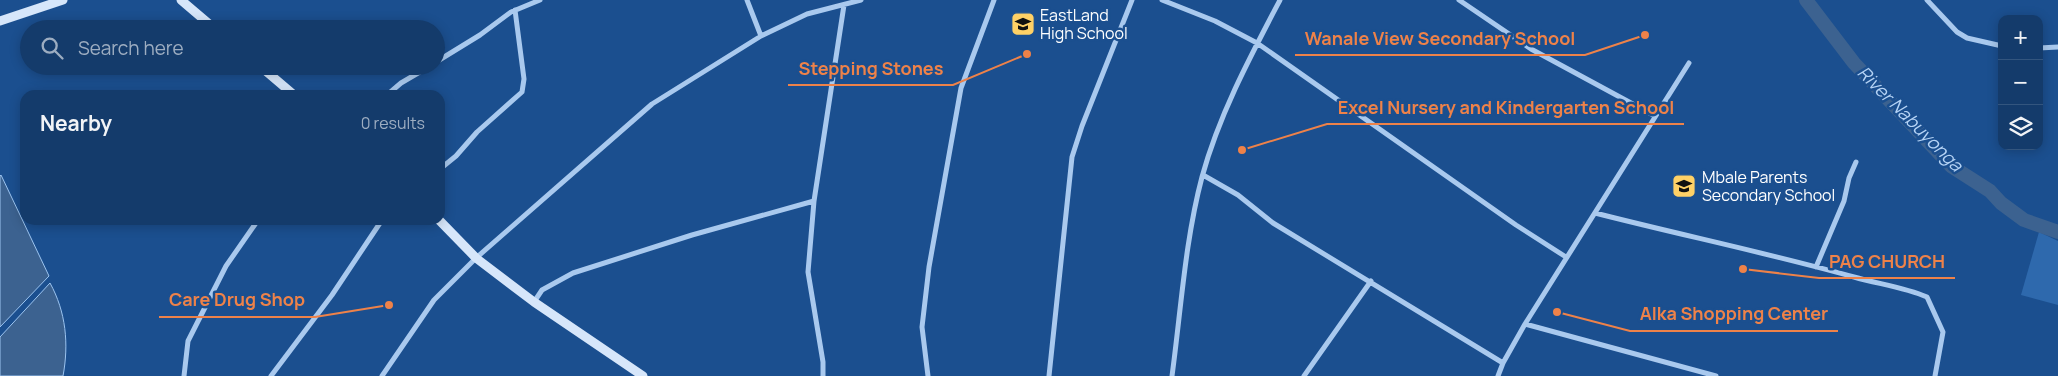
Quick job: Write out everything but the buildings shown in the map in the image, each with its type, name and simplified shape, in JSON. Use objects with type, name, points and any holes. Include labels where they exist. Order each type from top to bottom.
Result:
[{"type":"street","points":[[0,21],[63,0]]},
{"type":"street","points":[[181,0],[204,20]]},
{"type":"street","points":[[445,56],[515,10],[540,0]]},
{"type":"street","points":[[747,0],[761,36]]},
{"type":"street","points":[[382,376],[434,300],[476,258],[652,104],[761,36],[807,14],[862,0]]},
{"type":"street","points":[[928,376],[922,327],[929,267],[961,88],[994,0]]},
{"type":"street","points":[[1049,376],[1072,157],[1082,126],[1132,0]]},
{"type":"street","points":[[1162,0],[1216,21],[1257,43],[1566,258]]},
{"type":"street","points":[[1172,376],[1194,213],[1203,175],[1235,89],[1280,0]]},
{"type":"street","points":[[1459,0],[1531,49],[1655,116]]},
{"type":"street","points":[[1928,0],[1957,32],[1967,38],[1998,45]]},
{"type":"street","points":[[823,376],[823,362],[808,272],[814,200],[844,5]]},
{"type":"street","points":[[445,165],[456,156],[477,132],[522,92],[524,79],[515,10]]},
{"type":"street","points":[[2043,48],[2058,47]]},
{"type":"street","points":[[1498,376],[1503,363],[1525,324],[1689,63]]},
{"type":"street","points":[[271,75],[288,90]]},
{"type":"street","points":[[393,90],[415,75]]},
{"type":"street","points":[[1816,267],[1844,201],[1849,178],[1856,162]]},
{"type":"street","points":[[1203,175],[1232,191],[1273,223],[1503,363]]},
{"type":"street","points":[[534,302],[542,290],[573,274],[692,235],[814,200]]},
{"type":"street","points":[[1596,213],[1816,267],[1884,286],[1915,292],[1927,298],[1943,332],[1935,376]]},
{"type":"street","points":[[184,376],[188,341],[226,266],[255,225]]},
{"type":"street","points":[[271,376],[332,295],[379,225]]},
{"type":"street","points":[[444,225],[476,258],[534,302],[643,376]]},
{"type":"street","points":[[1304,376],[1370,281]]},
{"type":"street","points":[[1525,324],[1716,376]]},
{"type":"shaded area","points":[[0,176],[20,215],[20,225],[25,225],[49,276],[0,327]]},
{"type":"shaded area","points":[[2039,232],[2058,241],[2058,305],[2021,295]]},
{"type":"shaded area","points":[[50,283],[60,305],[65,328],[66,352],[63,376],[0,376],[0,337]]},
{"type":"waterway","name":"River Nabuyonga","points":[[1806,0],[1854,63],[1951,166],[1990,191],[2001,203],[2024,220],[2058,232]]},
{"type":"place","name":"EastLand High School","points":[[1023,24]]},
{"type":"place","name":"Wanale View Secondary School","points":[[1645,35]]},
{"type":"place","name":"Stepping Stones","points":[[1027,54]]},
{"type":"place","name":"Excel Nursery and Kindergarten School","points":[[1242,150]]},
{"type":"place","name":"Mbale Parents Secondary School","points":[[1684,186]]},
{"type":"place","name":"PAG CHURCH","points":[[1743,269]]},
{"type":"place","name":"Care Drug Shop","points":[[389,305]]},
{"type":"place","name":"Alka Shopping Center","points":[[1557,312]]}]
